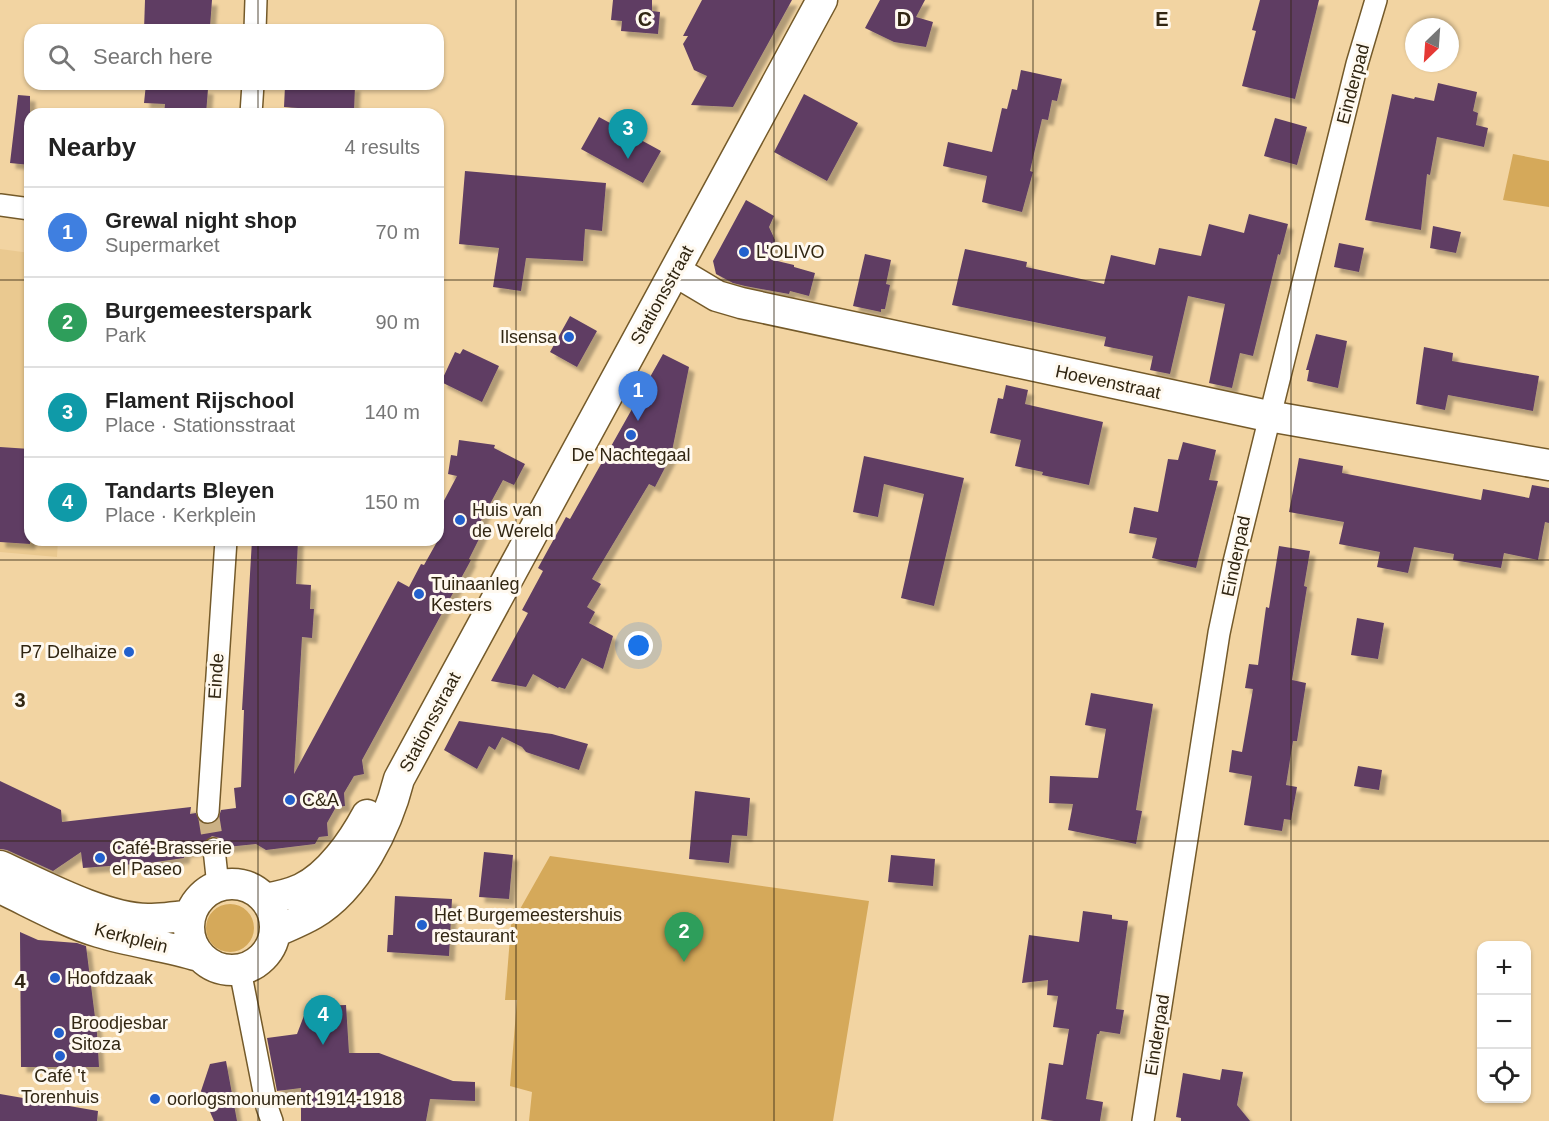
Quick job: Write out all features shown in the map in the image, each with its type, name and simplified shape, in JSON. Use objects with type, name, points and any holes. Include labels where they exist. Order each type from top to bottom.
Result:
[{"type":"main road","name":"Stationsstraat","points":[[275,932],[314,913],[340,892],[376,839],[392,807],[399,779],[822,0]]},
{"type":"main road","name":"Hoevenstraat","points":[[675,271],[717,296],[741,303],[1268,416],[1549,465]]},
{"type":"main road","name":"Stationsstraat","points":[[265,899],[303,888],[318,877],[343,852],[379,798],[399,779]]},
{"type":"main road","points":[[0,866],[68,908]]},
{"type":"main road","points":[[190,915],[195,903],[205,892],[218,886],[235,884],[251,888],[265,899],[273,915],[275,932],[273,943],[260,960],[240,970]]},
{"type":"main road","points":[[0,888],[68,908]]},
{"type":"main road","name":"Kerkplein","points":[[68,908],[147,920],[190,915],[188,930],[191,944],[199,956],[217,968],[240,970]]},
{"type":"main road","name":"Kerkplein","points":[[68,908],[95,931],[199,956]]},
{"type":"street","points":[[255,24],[256,0]]},
{"type":"street","name":"Einderpad","points":[[1143,1121],[1220,633],[1234,562],[1268,416],[1357,64],[1376,0]]},
{"type":"street","points":[[251,108],[252,90]]},
{"type":"street","points":[[0,206],[24,208]]},
{"type":"street","name":"Einde","points":[[208,812],[226,546]]},
{"type":"street","points":[[214,849],[218,886]]},
{"type":"street","points":[[240,970],[270,1114]]},
{"type":"shaded area","points":[[1513,154],[1549,161],[1549,207],[1503,200]]},
{"type":"shaded area","points":[[0,249],[24,252],[24,546],[58,546],[57,557],[0,552]]},
{"type":"shaded area","points":[[550,856],[869,901],[833,1121],[529,1121],[532,1092],[510,1086],[517,1000],[505,1000],[511,925]]},
{"type":"shaded area","points":[[225,904],[235,904],[250,914],[254,928],[253,937],[244,948],[235,952],[225,952],[210,942],[206,933],[206,923],[216,908]]},
{"type":"building","points":[[145,0],[212,0],[210,24],[144,24]]},
{"type":"building","points":[[613,0],[652,0],[652,11],[660,12],[658,34],[621,31],[622,21],[611,20]]},
{"type":"building","points":[[702,0],[792,0],[733,107],[691,105],[707,76],[694,70],[683,44],[688,36],[683,36]]},
{"type":"building","points":[[880,0],[925,0],[916,17],[933,22],[926,47],[894,42],[865,28]]},
{"type":"building","points":[[1260,0],[1319,0],[1295,99],[1242,86],[1256,31],[1252,30]]},
{"type":"building","points":[[1021,70],[1062,79],[1057,101],[1052,100],[1048,120],[1042,119],[1030,171],[1033,172],[1022,212],[982,202],[987,176],[943,166],[948,142],[992,152],[1002,108],[1007,109],[1012,89],[1017,90]]},
{"type":"building","points":[[1438,83],[1477,92],[1473,111],[1478,113],[1476,125],[1488,128],[1484,147],[1437,137],[1430,175],[1427,174],[1421,230],[1365,220],[1392,94],[1434,101]]},
{"type":"building","points":[[145,90],[208,90],[206,108],[165,108],[165,104],[144,103]]},
{"type":"building","points":[[285,90],[355,90],[354,108],[284,107]]},
{"type":"building","points":[[804,94],[858,123],[827,181],[774,152]]},
{"type":"building","points":[[18,95],[30,96],[30,108],[24,108],[24,164],[10,163]]},
{"type":"building","points":[[599,117],[661,151],[643,183],[581,149]]},
{"type":"building","points":[[1275,118],[1307,127],[1297,165],[1264,156]]},
{"type":"building","points":[[465,171],[606,183],[602,231],[585,229],[583,261],[526,258],[521,291],[493,287],[499,248],[459,244]]},
{"type":"building","name":"L'OLIVO","points":[[746,200],[774,216],[769,227],[775,240],[773,260],[815,273],[809,296],[790,291],[789,294],[745,286],[733,283],[716,274],[713,261]]},
{"type":"building","points":[[1249,214],[1288,224],[1280,255],[1278,254],[1253,356],[1240,353],[1232,388],[1209,383],[1225,304],[1188,296],[1170,374],[1150,370],[1153,356],[1104,346],[1106,337],[952,305],[965,249],[1027,262],[1026,267],[1104,284],[1111,255],[1155,265],[1159,248],[1201,256],[1209,224],[1244,233]]},
{"type":"building","points":[[1433,226],[1461,232],[1456,253],[1430,248]]},
{"type":"building","points":[[1339,243],[1364,248],[1359,272],[1334,267]]},
{"type":"building","points":[[865,254],[891,260],[886,284],[890,285],[885,309],[881,309],[881,312],[853,306]]},
{"type":"building","name":"Ilsensa","points":[[570,316],[597,331],[577,367],[550,352]]},
{"type":"building","points":[[1316,334],[1347,341],[1338,388],[1307,381],[1309,370],[1306,370]]},
{"type":"building","points":[[1424,347],[1453,353],[1452,361],[1539,376],[1533,411],[1448,395],[1445,410],[1416,404]]},
{"type":"building","points":[[463,349],[499,366],[482,402],[444,383],[444,376],[455,352],[460,354]]},
{"type":"building","points":[[663,354],[689,367],[671,456],[655,487],[649,484],[592,579],[601,584],[587,607],[595,612],[589,623],[613,636],[603,669],[582,658],[565,689],[558,688],[533,674],[526,687],[491,681],[528,613],[522,610],[543,571],[538,568],[566,517],[570,519]]},
{"type":"building","points":[[1006,385],[1028,390],[1025,404],[1103,422],[1089,485],[1042,475],[1043,472],[1015,466],[1021,440],[990,433],[998,398],[1003,399]]},
{"type":"building","points":[[459,440],[495,445],[494,448],[525,464],[514,485],[503,480],[477,528],[483,531],[469,559],[471,560],[362,760],[364,774],[354,776],[344,793],[345,806],[336,807],[327,823],[328,836],[319,837],[315,844],[266,850],[256,844],[227,847],[220,838],[212,836],[203,843],[201,850],[185,852],[184,858],[83,868],[81,852],[53,871],[0,849],[0,781],[61,810],[62,822],[191,807],[190,814],[196,813],[200,822],[208,825],[218,820],[221,810],[236,808],[234,788],[241,787],[244,710],[242,710],[252,546],[298,546],[296,584],[311,585],[310,609],[314,609],[312,638],[302,637],[294,774],[398,581],[409,587],[421,564],[424,565],[435,546],[444,546],[444,501],[457,476],[448,474],[451,455],[457,456]]},
{"type":"building","points":[[1183,442],[1216,450],[1209,480],[1218,481],[1196,568],[1152,558],[1157,538],[1129,533],[1134,507],[1158,512],[1168,459],[1178,460]]},
{"type":"building","points":[[0,447],[24,449],[24,544],[0,542]]},
{"type":"building","points":[[864,456],[964,478],[934,606],[901,598],[924,494],[884,484],[878,517],[853,512]]},
{"type":"building","points":[[1299,458],[1343,466],[1342,473],[1481,500],[1483,489],[1529,498],[1532,485],[1549,488],[1549,523],[1545,522],[1538,560],[1504,553],[1501,568],[1453,560],[1454,554],[1414,547],[1408,573],[1377,567],[1380,552],[1339,544],[1344,522],[1289,512]]},
{"type":"building","points":[[1279,546],[1310,551],[1304,586],[1307,587],[1292,680],[1306,683],[1297,741],[1293,741],[1286,785],[1297,787],[1291,820],[1284,819],[1282,831],[1244,825],[1252,776],[1229,772],[1232,750],[1242,752],[1253,689],[1245,688],[1249,664],[1258,665],[1266,607],[1269,608]]},
{"type":"building","points":[[1357,618],[1384,623],[1378,659],[1351,655]]},
{"type":"building","points":[[1091,693],[1153,704],[1136,810],[1142,811],[1136,844],[1068,830],[1073,804],[1049,803],[1050,776],[1098,778],[1106,729],[1085,725]]},
{"type":"building","points":[[459,721],[552,734],[588,744],[579,770],[526,752],[522,747],[502,737],[495,750],[489,746],[477,769],[444,750]]},
{"type":"building","points":[[1358,766],[1382,770],[1379,790],[1354,786]]},
{"type":"building","points":[[695,791],[750,798],[747,836],[732,835],[729,863],[689,859]]},
{"type":"building","points":[[484,852],[513,855],[509,899],[479,897]]},
{"type":"building","points":[[891,855],[935,859],[933,886],[888,882]]},
{"type":"building","name":"Het Burgemeestershuis restaurant","points":[[395,896],[452,899],[449,956],[387,952],[388,935],[393,935]]},
{"type":"building","points":[[1083,911],[1112,915],[1112,919],[1128,921],[1116,1009],[1124,1010],[1120,1034],[1100,1031],[1097,1034],[1086,1099],[1103,1102],[1100,1121],[1041,1119],[1049,1063],[1063,1065],[1069,1029],[1053,1027],[1058,996],[1047,995],[1048,980],[1022,983],[1029,935],[1079,942]]},
{"type":"building","points":[[20,932],[38,940],[77,943],[86,946],[99,1067],[21,1067]]},
{"type":"building","points":[[346,1005],[349,1053],[379,1053],[453,1081],[475,1082],[475,1101],[430,1099],[426,1121],[301,1121],[301,1088],[277,1091],[267,1038],[297,1034],[305,1013],[311,1006]]},
{"type":"building","points":[[226,1061],[237,1121],[214,1121],[201,1091],[210,1064]]},
{"type":"building","points":[[1222,1069],[1243,1072],[1237,1105],[1250,1121],[1181,1121],[1181,1118],[1176,1117],[1183,1073],[1220,1080]]},
{"type":"building","points":[[0,1094],[98,1111],[97,1121],[0,1121]]},
{"type":"tunnel","points":[[208,812],[214,849]]},
{"type":"place","name":"Flament Rijschool","points":[[628,159]]},
{"type":"place","name":"L'OLIVO","points":[[744,252]]},
{"type":"place","name":"Ilsensa","points":[[569,337]]},
{"type":"place","name":"Grewal night shop","points":[[638,421]]},
{"type":"place","name":"De Nachtegaal","points":[[631,435]]},
{"type":"place","name":"Huis van de Wereld","points":[[460,520]]},
{"type":"place","name":"Tuinaanleg Kesters","points":[[419,594]]},
{"type":"place","name":"P7 Delhaize","points":[[129,652]]},
{"type":"place","name":"C&A","points":[[290,800]]},
{"type":"place","name":"Café-Brasserie el Paseo","points":[[100,858]]},
{"type":"place","name":"Het Burgemeestershuis restaurant","points":[[422,925]]},
{"type":"place","name":"Burgemeesterspark","points":[[684,962]]},
{"type":"place","name":"Hoofdzaak","points":[[55,978]]},
{"type":"place","name":"Broodjesbar Sitoza","points":[[59,1033]]},
{"type":"place","name":"Tandarts Bleyen","points":[[323,1045]]},
{"type":"place","name":"Café 't Torenhuis","points":[[60,1056]]},
{"type":"place","name":"oorlogsmonument 1914-1918","points":[[155,1099]]}]
